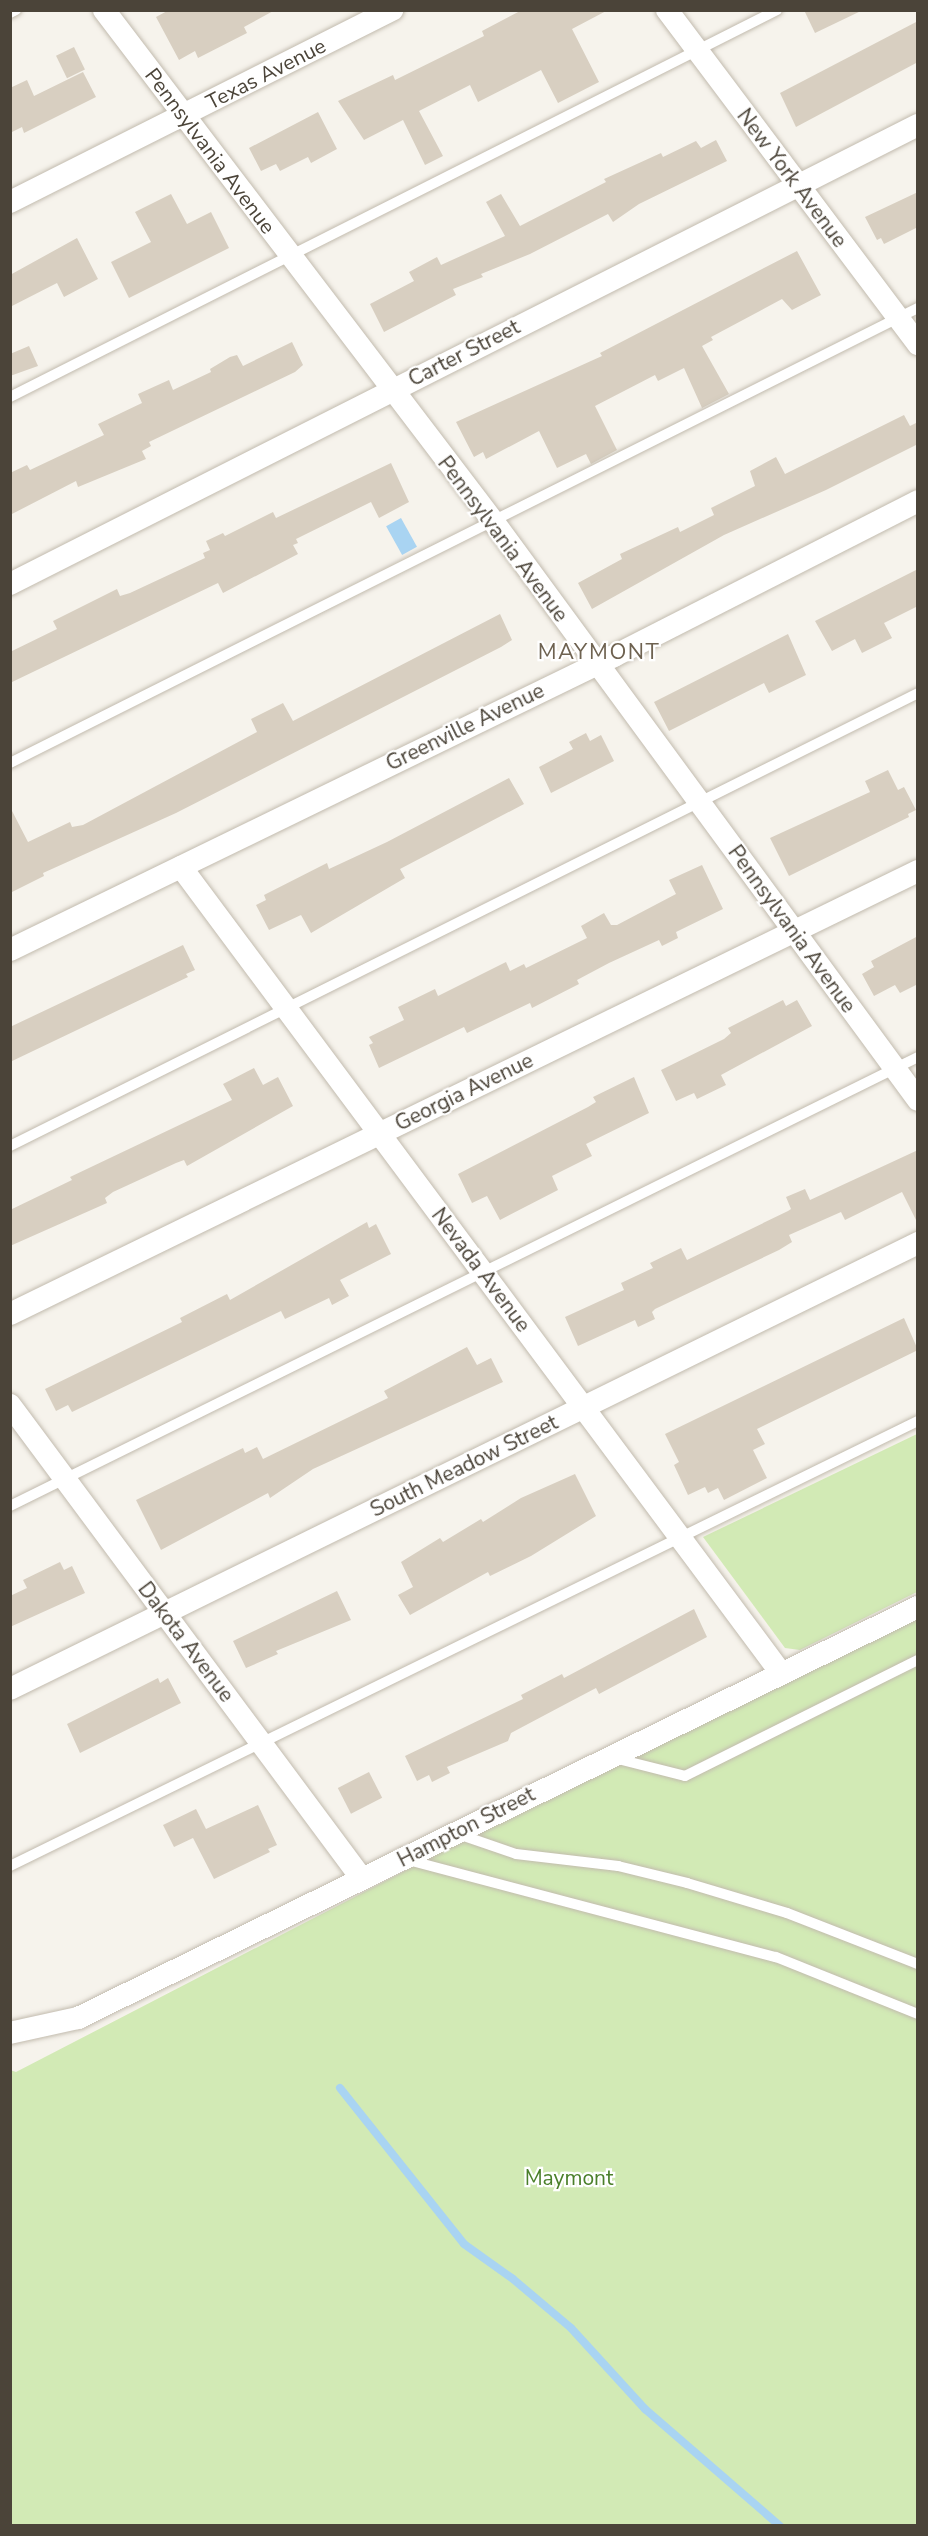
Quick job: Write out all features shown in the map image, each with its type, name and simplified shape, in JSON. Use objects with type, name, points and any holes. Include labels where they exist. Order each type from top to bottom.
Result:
[{"type":"street","name":"Pennsylvania Avenue","points":[[104,10],[182,116],[493,521],[918,1100]]},
{"type":"street","name":"Texas Avenue","points":[[10,202],[392,10]]},
{"type":"street","name":"New York Avenue","points":[[667,10],[798,185],[908,313],[918,344]]},
{"type":"street","name":"Carter Street","points":[[10,584],[918,125]]},
{"type":"street","name":"Greenville Avenue","points":[[10,950],[596,664],[918,501]]},
{"type":"street","name":"Nevada Avenue","points":[[181,867],[781,1673]]},
{"type":"street","name":"Georgia Avenue","points":[[10,1314],[918,871]]},
{"type":"street","name":"South Meadow Street","points":[[10,1689],[918,1243]]},
{"type":"street","name":"Dakota Avenue","points":[[10,1405],[362,1879]]},
{"type":"street","name":"Hampton Street","points":[[10,2033],[78,2018],[404,1859],[452,1832],[918,1607]]},
{"type":"lane","points":[[10,13],[16,10]]},
{"type":"lane","points":[[10,397],[777,10]]},
{"type":"lane","points":[[10,763],[908,313]]},
{"type":"lane","points":[[10,1146],[918,693]]},
{"type":"lane","points":[[10,1506],[918,1057]]},
{"type":"lane","points":[[10,1866],[918,1421]]},
{"type":"lane","points":[[608,1756],[685,1776],[918,1660]]},
{"type":"lane","points":[[452,1832],[516,1854],[618,1866],[687,1883],[828,1928],[918,1964]]},
{"type":"lane","points":[[404,1859],[776,1957],[918,2014]]},
{"type":"green space","points":[[917,1434],[917,1592],[800,1650],[785,1648],[703,1537]]},
{"type":"green space","name":"Maymont","points":[[917,1606],[917,2525],[11,2525],[10,2070],[16,2072]]},
{"type":"water","points":[[401,518],[417,547],[402,555],[386,526]]},
{"type":"building","points":[[169,10],[275,10],[244,27],[247,33],[198,58],[195,51],[179,60],[156,17]]},
{"type":"building","points":[[522,10],[608,10],[572,29],[599,82],[558,103],[541,70],[478,102],[470,85],[419,111],[443,156],[425,165],[403,120],[364,140],[338,101],[393,75],[395,80],[484,36],[482,31]]},
{"type":"building","points":[[804,10],[863,10],[815,33]]},
{"type":"building","points":[[918,21],[918,62],[796,127],[780,93]]},
{"type":"building","points":[[74,47],[85,69],[67,78],[56,56]]},
{"type":"building","points":[[83,72],[96,97],[24,133],[22,127],[10,133],[10,88],[27,80],[34,96]]},
{"type":"building","points":[[318,112],[337,149],[311,163],[308,157],[280,171],[276,164],[261,171],[249,148]]},
{"type":"building","points":[[716,140],[727,161],[639,204],[613,222],[608,214],[530,254],[481,274],[483,277],[453,289],[456,295],[384,332],[370,304],[414,281],[409,272],[437,257],[441,265],[505,236],[486,202],[501,194],[520,226],[606,182],[604,179],[661,153],[663,157],[696,141],[701,148]]},
{"type":"building","points":[[918,192],[918,227],[884,244],[881,238],[877,240],[865,217]]},
{"type":"building","points":[[171,194],[187,224],[211,212],[229,248],[129,298],[111,262],[151,242],[135,212]]},
{"type":"building","points":[[77,238],[98,279],[64,297],[57,283],[10,307],[10,275]]},
{"type":"building","points":[[797,251],[821,295],[792,310],[782,299],[711,337],[713,340],[702,346],[729,394],[702,408],[684,368],[658,381],[655,375],[595,406],[617,450],[591,464],[586,454],[557,468],[539,431],[486,459],[483,452],[474,457],[456,422],[602,356],[600,353]]},
{"type":"building","points":[[292,342],[303,365],[295,372],[149,442],[151,446],[142,451],[146,459],[78,487],[76,481],[10,515],[10,473],[27,465],[30,470],[104,435],[98,424],[142,403],[138,394],[169,380],[173,390],[211,372],[210,369],[230,357],[237,355],[243,366]]},
{"type":"building","points":[[29,346],[38,366],[10,376],[10,354]]},
{"type":"building","points":[[904,415],[910,426],[918,422],[918,444],[826,490],[724,535],[592,609],[578,583],[622,559],[620,554],[678,527],[680,532],[714,515],[711,508],[755,486],[750,471],[776,457],[785,474]]},
{"type":"building","points":[[391,463],[409,502],[379,518],[371,502],[296,539],[298,543],[293,545],[298,554],[223,593],[218,583],[10,683],[10,652],[57,629],[53,621],[117,589],[120,596],[130,593],[205,558],[203,553],[210,550],[206,541],[223,533],[225,536],[273,512],[276,518]]},
{"type":"building","points":[[918,569],[918,606],[884,623],[892,638],[862,653],[855,639],[832,651],[815,621]]},
{"type":"building","points":[[500,614],[512,640],[501,647],[176,813],[43,873],[44,876],[10,893],[10,807],[28,842],[70,822],[72,827],[83,825],[257,732],[251,719],[283,703],[293,721]]},
{"type":"building","points":[[788,634],[806,675],[769,693],[764,683],[669,731],[654,702]]},
{"type":"building","points":[[586,733],[590,741],[601,735],[614,761],[551,793],[539,767],[573,749],[569,742]]},
{"type":"building","points":[[888,770],[898,790],[904,787],[916,810],[908,814],[909,817],[789,876],[770,838],[870,792],[865,781]]},
{"type":"building","points":[[509,778],[524,804],[400,869],[405,878],[311,933],[301,915],[269,930],[256,905],[266,900],[264,895],[327,863],[329,869],[387,842]]},
{"type":"building","points":[[702,865],[723,909],[676,932],[678,938],[662,946],[659,940],[609,963],[577,980],[579,984],[532,1008],[530,1003],[467,1033],[464,1027],[379,1068],[369,1045],[373,1043],[369,1037],[404,1020],[398,1007],[435,989],[438,996],[506,962],[510,971],[524,964],[526,968],[587,938],[581,926],[604,913],[611,925],[617,925],[676,894],[669,880]]},
{"type":"building","points":[[918,936],[918,984],[900,993],[895,985],[874,996],[862,974],[874,967],[871,961]]},
{"type":"building","points":[[183,945],[195,970],[186,974],[188,977],[10,1062],[10,1027]]},
{"type":"building","points":[[783,1000],[786,1006],[797,1000],[812,1026],[721,1075],[726,1085],[697,1099],[694,1093],[676,1101],[661,1070],[724,1039],[731,1033],[728,1028]]},
{"type":"building","points":[[254,1068],[263,1085],[278,1077],[293,1106],[187,1166],[184,1160],[176,1163],[113,1192],[105,1198],[107,1203],[10,1246],[10,1210],[72,1180],[70,1177],[232,1100],[223,1084]]},
{"type":"building","points":[[634,1077],[649,1113],[586,1144],[592,1156],[552,1176],[558,1190],[500,1220],[487,1196],[472,1203],[458,1174],[588,1107],[596,1102],[593,1097]]},
{"type":"building","points":[[918,1150],[918,1224],[902,1192],[845,1220],[841,1212],[789,1235],[792,1242],[779,1250],[655,1309],[652,1312],[655,1319],[638,1327],[635,1320],[578,1346],[565,1317],[624,1290],[621,1283],[653,1268],[650,1263],[681,1248],[687,1260],[788,1211],[791,1209],[786,1197],[805,1189],[810,1200]]},
{"type":"building","points":[[367,1222],[369,1228],[376,1224],[391,1254],[340,1280],[349,1296],[332,1305],[329,1298],[285,1319],[281,1311],[72,1412],[68,1405],[56,1411],[45,1389],[182,1322],[180,1318],[227,1294],[230,1300]]},
{"type":"building","points":[[904,1318],[918,1350],[757,1429],[765,1444],[753,1450],[767,1478],[724,1500],[718,1488],[708,1493],[705,1487],[688,1495],[674,1465],[679,1462],[665,1434]]},
{"type":"building","points":[[467,1347],[477,1365],[491,1358],[503,1382],[313,1469],[270,1498],[268,1493],[161,1550],[136,1500],[243,1448],[245,1453],[257,1447],[263,1459],[388,1398],[384,1391]]},
{"type":"building","points":[[575,1474],[596,1516],[531,1556],[490,1576],[488,1572],[410,1615],[398,1595],[413,1587],[401,1562],[440,1538],[443,1542],[481,1519],[483,1522],[521,1498]]},
{"type":"building","points":[[60,1562],[64,1570],[72,1566],[85,1593],[10,1627],[10,1596],[27,1588],[23,1580]]},
{"type":"building","points":[[337,1591],[351,1620],[276,1651],[278,1654],[246,1668],[233,1641]]},
{"type":"building","points":[[694,1609],[707,1637],[599,1694],[596,1688],[511,1733],[508,1741],[447,1767],[450,1773],[432,1782],[429,1775],[417,1781],[405,1756],[523,1699],[521,1695],[562,1674],[564,1678]]},
{"type":"building","points":[[158,1678],[160,1683],[168,1678],[181,1703],[80,1753],[67,1724]]},
{"type":"building","points":[[369,1772],[382,1798],[351,1814],[338,1788]]},
{"type":"building","points":[[258,1805],[277,1845],[268,1849],[270,1852],[214,1879],[193,1838],[174,1847],[163,1825],[196,1809],[206,1829]]},
{"type":"waterway","points":[[340,2088],[464,2244],[513,2279],[571,2328],[645,2409],[780,2526]]},
{"type":"district","name":"MAYMONT","points":[[599,653]]}]
